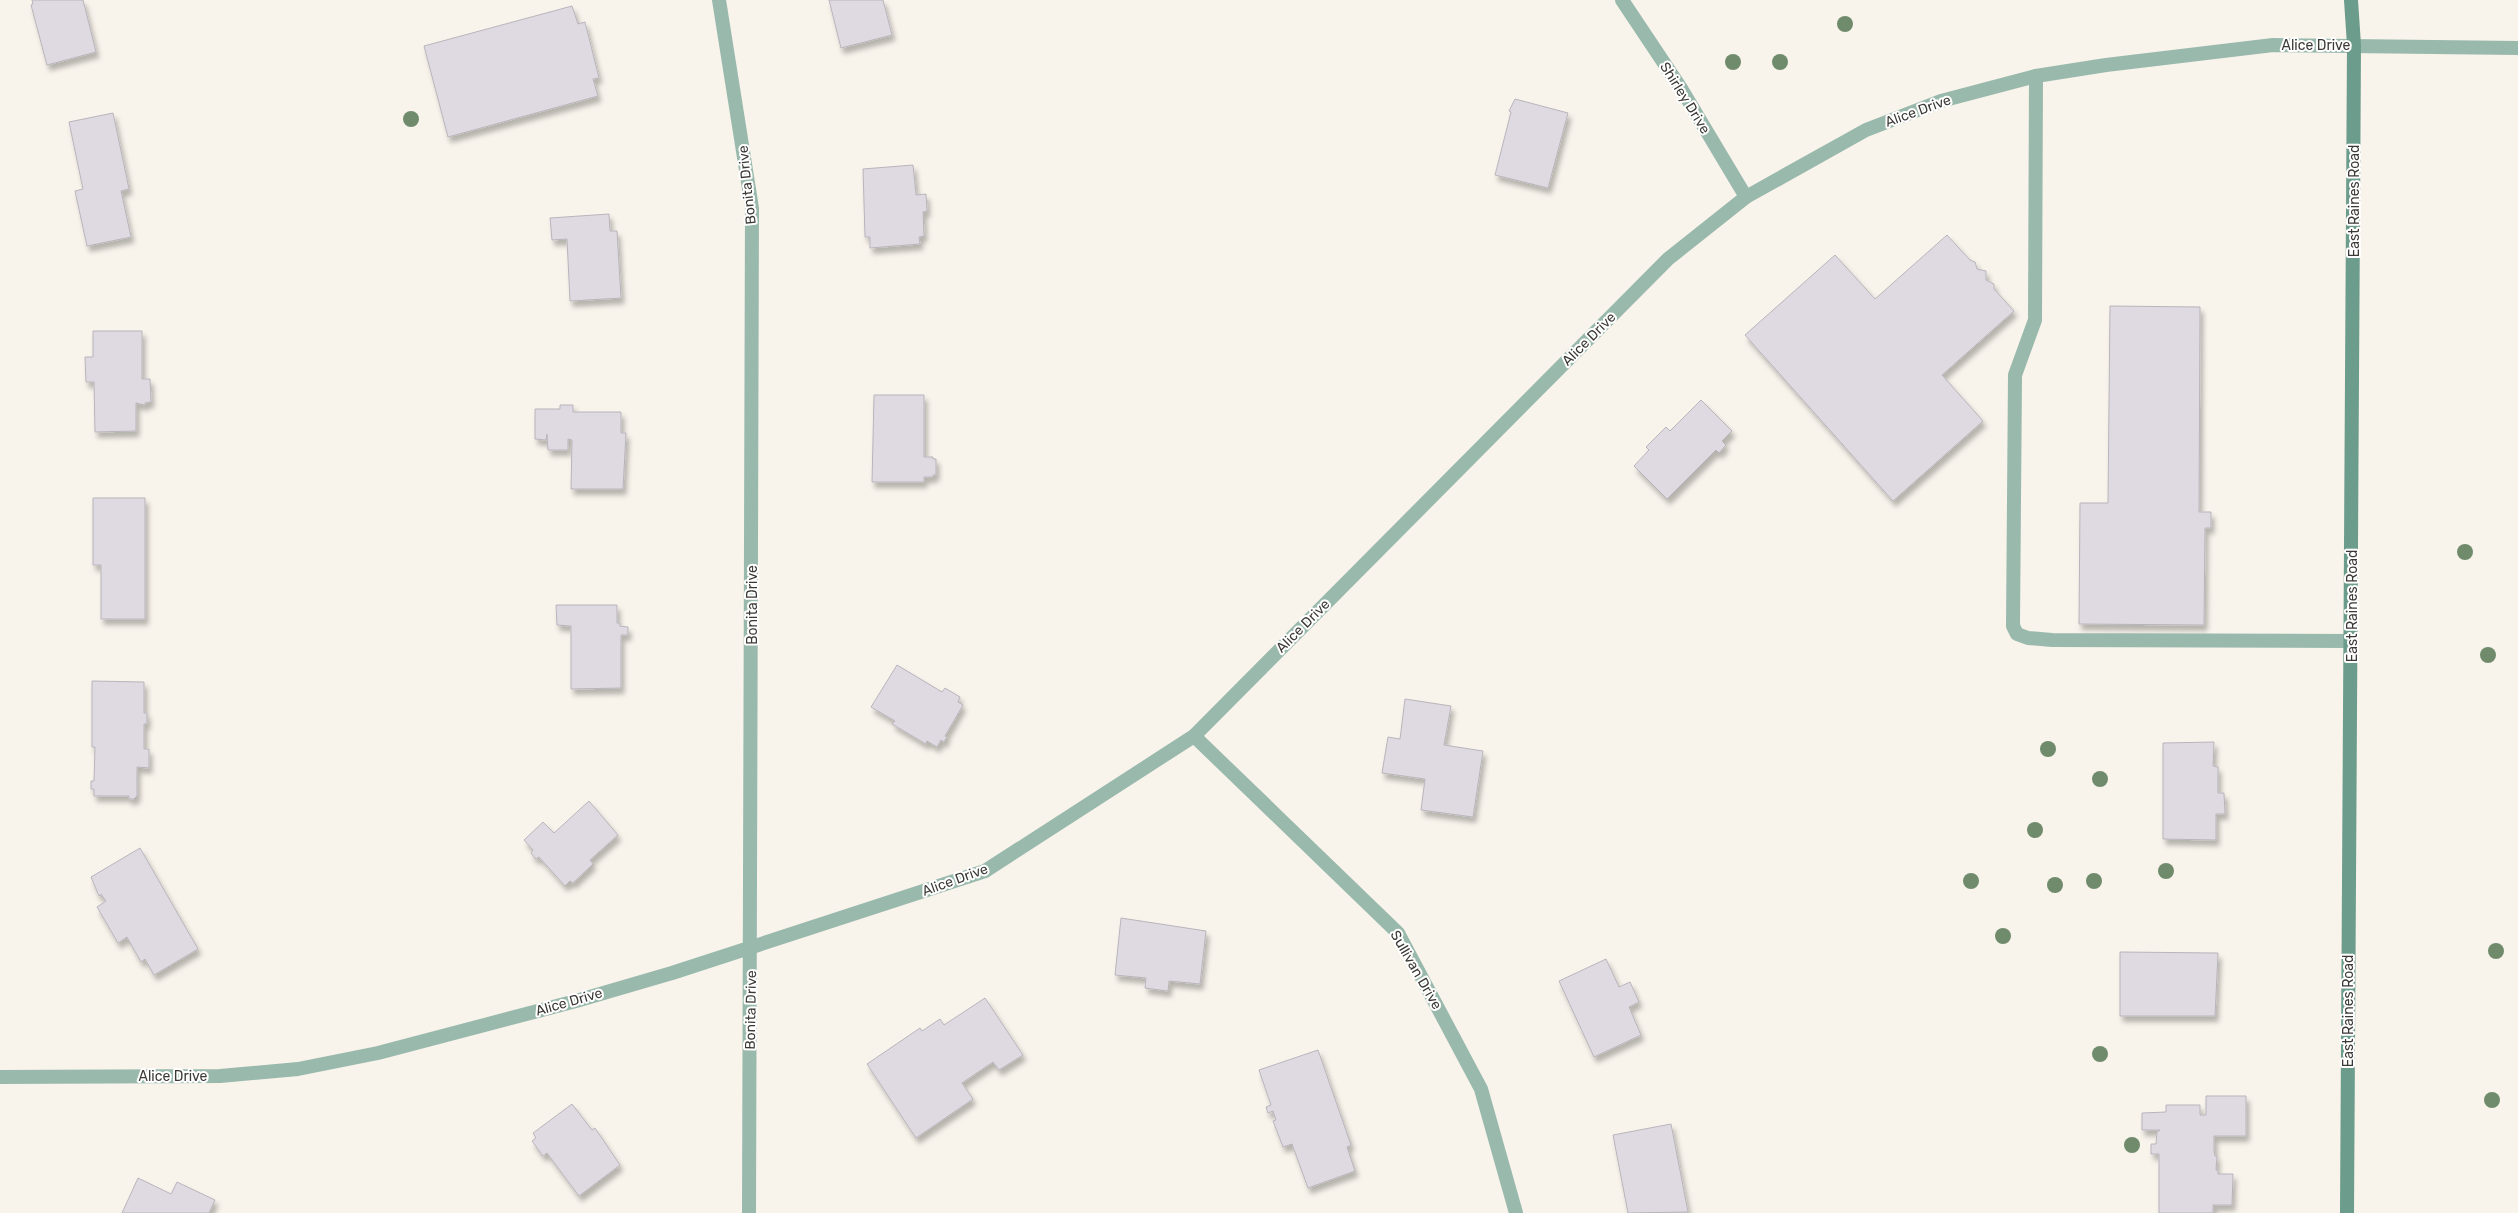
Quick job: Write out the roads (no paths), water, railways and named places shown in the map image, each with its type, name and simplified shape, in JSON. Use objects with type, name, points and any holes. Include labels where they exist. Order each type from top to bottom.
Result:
[{"type":"main road","name":"East Raines Road","points":[[2347,1213],[2354,46],[2351,0]]},
{"type":"street","name":"Bonita Drive","points":[[719,0],[752,208],[752,947],[749,1213]]},
{"type":"street","name":"Shirley Drive","points":[[1622,0],[1682,90],[1746,197]]},
{"type":"street","name":"Alice Drive","points":[[0,1077],[220,1076],[298,1069],[407,1046],[576,1001],[752,947],[986,871],[1194,736],[1668,259],[1746,197],[1866,130],[1941,101],[2036,76],[2244,48],[2274,45],[2518,48]]},
{"type":"street","points":[[2036,76],[2035,320],[2015,376],[2013,626],[2017,634],[2028,638],[2052,640],[2351,641]]},
{"type":"street","name":"Sullivan Drive","points":[[1194,736],[1398,933],[1481,1089],[1516,1213]]}]
